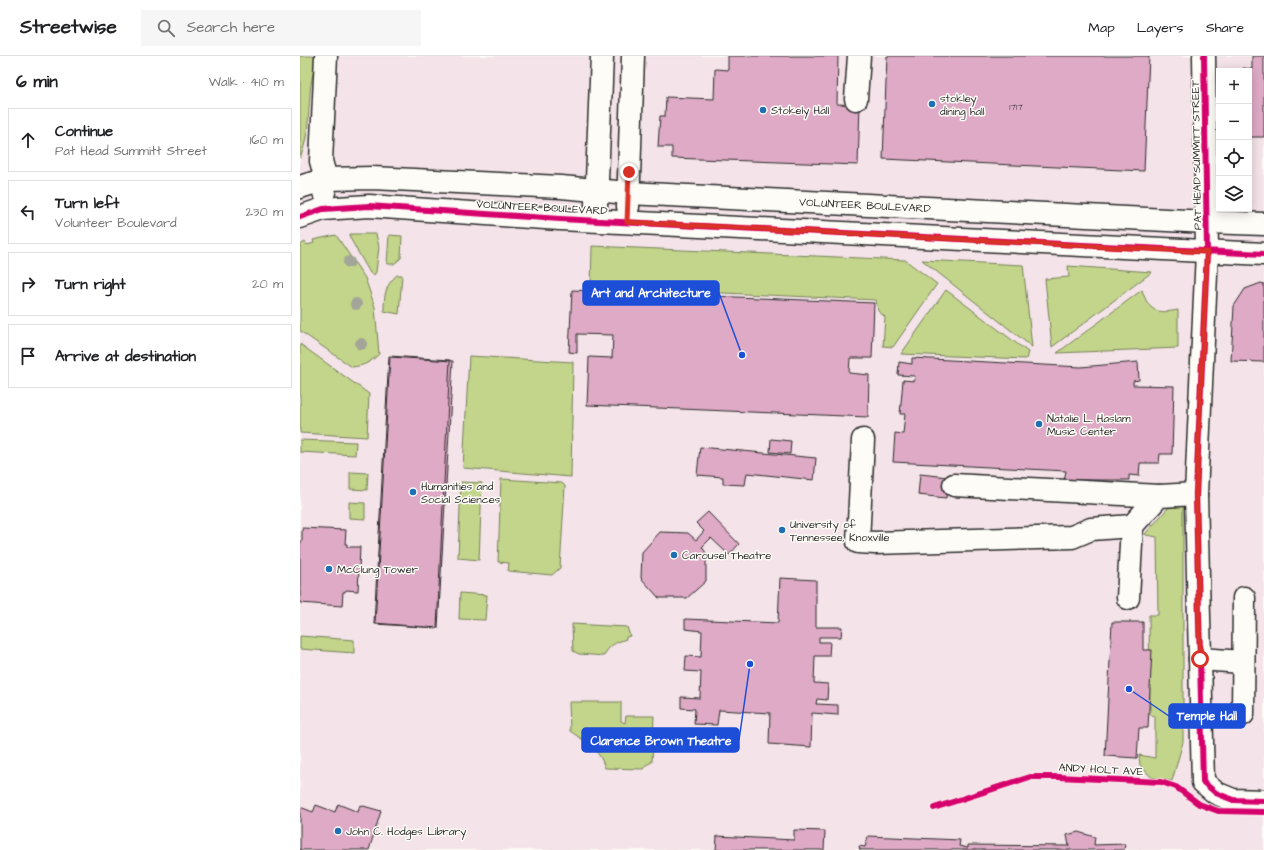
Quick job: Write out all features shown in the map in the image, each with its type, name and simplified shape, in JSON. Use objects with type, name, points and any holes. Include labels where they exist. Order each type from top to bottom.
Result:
[{"type":"street","points":[[323,209],[326,178],[321,161],[326,56]]},
{"type":"street","points":[[595,221],[602,56]]},
{"type":"street","points":[[627,222],[634,56]]},
{"type":"street","points":[[856,99],[859,56]]},
{"type":"street","name":"PAT HEAD SUMMITT STREET","points":[[1204,56],[1207,252],[1196,494],[1203,782],[1216,794],[1233,800],[1264,801]]},
{"type":"street","name":"VOLUNTEER BOULEVARD","points":[[300,187],[326,178],[372,178],[561,187],[628,193],[1264,224]]},
{"type":"street","points":[[417,209],[417,198],[419,192],[425,185],[433,181]]},
{"type":"street","name":"VOLUNTEER BOULEVARD","points":[[300,217],[323,209],[370,206],[595,221],[1264,254]]},
{"type":"street","points":[[863,440],[858,542],[875,543],[1072,537],[1092,529],[1132,526]]},
{"type":"street","points":[[954,485],[1158,496],[1196,494]]},
{"type":"street","points":[[1128,598],[1132,526],[1158,496]]},
{"type":"street","points":[[1243,714],[1244,598]]},
{"type":"street","points":[[1200,659],[1243,662]]},
{"type":"shaded area","name":"University of Tennessee, Knoxville","points":[[300,56],[1264,56],[1264,850],[300,850]]},
{"type":"green space","points":[[300,56],[317,56],[311,84],[306,140],[300,158]]},
{"type":"green space","points":[[350,234],[376,234],[379,247],[376,272],[374,275],[370,273],[350,238]]},
{"type":"green space","points":[[336,235],[365,278],[375,307],[379,354],[367,363],[360,366],[352,367],[300,331],[300,245],[305,242],[307,245],[314,243],[313,240]]},
{"type":"green space","points":[[389,235],[402,236],[401,258],[394,264],[387,264]]},
{"type":"green space","points":[[592,246],[905,260],[937,284],[893,347],[883,346],[885,317],[878,311],[876,300],[591,287]]},
{"type":"green space","points":[[922,260],[1023,265],[1032,347]]},
{"type":"green space","points":[[1068,266],[1152,272],[1052,347],[1045,279],[1069,277]]},
{"type":"green space","points":[[397,275],[402,275],[399,314],[384,311],[386,291],[390,283]]},
{"type":"green space","points":[[946,290],[1028,352],[1026,359],[901,354]]},
{"type":"green space","points":[[1142,290],[1148,303],[1155,310],[1164,312],[1178,310],[1178,348],[1057,353]]},
{"type":"green space","points":[[300,344],[369,394],[367,437],[300,433]]},
{"type":"green space","points":[[469,356],[573,362],[571,477],[463,468]]},
{"type":"green space","points":[[300,440],[356,442],[355,455],[300,452]]},
{"type":"green space","points":[[350,472],[368,473],[367,490],[350,489]]},
{"type":"green space","points":[[501,479],[562,483],[565,486],[560,568],[552,575],[508,571],[509,563],[498,562]]},
{"type":"green space","points":[[461,482],[482,483],[479,560],[458,558]]},
{"type":"green space","points":[[349,502],[365,503],[365,519],[349,518]]},
{"type":"green space","points":[[1183,506],[1183,742],[1172,781],[1151,777],[1140,765],[1139,755],[1155,758],[1155,716],[1150,715],[1149,615],[1158,615],[1157,537],[1145,534],[1168,508]]},
{"type":"green space","points":[[460,593],[487,595],[485,620],[459,619]]},
{"type":"green space","points":[[572,624],[627,627],[630,636],[613,645],[608,649],[604,656],[579,654],[573,651]]},
{"type":"green space","points":[[300,636],[354,640],[354,653],[300,649]]},
{"type":"green space","points":[[569,702],[621,702],[621,721],[625,723],[626,716],[654,716],[652,762],[646,765],[643,769],[605,768],[595,750],[587,742],[570,731]]},
{"type":"building","name":"Stokely Hall","points":[[728,56],[838,56],[837,104],[860,105],[858,165],[672,158],[672,147],[658,147],[660,116],[665,116],[666,97],[714,99],[715,69],[728,70]]},
{"type":"building","points":[[887,56],[1149,56],[1144,171],[883,159]]},
{"type":"building","points":[[1252,56],[1264,56],[1264,137],[1252,137]]},
{"type":"building","points":[[1261,283],[1264,284],[1264,362],[1231,361],[1234,306],[1245,289]]},
{"type":"building","points":[[572,290],[874,303],[872,358],[850,358],[849,373],[869,375],[868,417],[587,405],[589,357],[612,358],[613,335],[577,334],[577,353],[569,352]]},
{"type":"building","name":"Humanities and Social Sciences","points":[[389,356],[450,360],[437,628],[374,623]]},
{"type":"building","name":"Humanities and Social Sciences","points":[[390,357],[453,361],[438,628],[375,624]]},
{"type":"building","name":"Natalie L. Haslam Music Center","points":[[912,358],[1081,367],[1138,362],[1139,380],[1133,381],[1133,385],[1174,386],[1172,454],[1160,454],[1159,463],[1140,463],[1139,476],[1129,475],[1129,480],[1064,480],[1066,471],[893,462],[895,433],[903,434],[905,414],[900,414],[903,380],[914,381],[915,376],[898,375],[899,362],[912,364]]},
{"type":"building","points":[[771,439],[791,441],[790,454],[770,452]]},
{"type":"building","points":[[700,447],[816,458],[814,480],[747,473],[745,485],[723,484],[723,477],[697,475]]},
{"type":"building","points":[[920,474],[948,477],[946,498],[918,495]]},
{"type":"building","name":"Carousel Theatre","points":[[708,512],[739,544],[729,555],[711,538],[702,547],[706,553],[706,581],[687,598],[659,598],[641,578],[642,552],[660,532],[688,533],[696,540],[704,531],[696,523]]},
{"type":"building","name":"McClung Tower","points":[[302,528],[346,530],[345,544],[347,544],[347,547],[360,547],[358,591],[346,590],[343,592],[342,606],[300,603],[300,542],[302,542]]},
{"type":"building","points":[[780,578],[816,580],[816,627],[842,627],[841,637],[819,637],[819,642],[830,642],[829,656],[815,656],[814,683],[828,684],[827,700],[817,699],[816,704],[838,705],[838,715],[812,713],[811,747],[769,744],[770,713],[719,710],[717,725],[694,724],[695,709],[681,708],[681,697],[700,698],[701,672],[685,671],[686,656],[701,657],[702,631],[685,629],[685,619],[778,623]]},
{"type":"building","points":[[1112,622],[1143,622],[1143,650],[1152,650],[1148,728],[1139,728],[1137,758],[1105,756]]},
{"type":"building","name":"John C. Hodges Library","points":[[338,804],[358,812],[360,805],[381,811],[369,850],[300,850],[300,807],[313,812],[316,805],[335,812]]},
{"type":"building","points":[[794,830],[825,831],[824,850],[716,850],[717,836],[794,840]]},
{"type":"building","points":[[1078,832],[1095,837],[1094,845],[1125,844],[1124,850],[860,850],[859,846],[865,847],[868,836],[960,840],[959,846],[968,848],[968,845],[1069,846],[1067,835]]},
{"type":"cycle path","points":[[1204,56],[1207,252],[1196,494],[1203,782],[1216,793],[1233,800],[1264,801]]},
{"type":"cycle path","points":[[300,217],[323,209],[369,206],[560,219],[1264,254]]},
{"type":"cycle path","name":"ANDY HOLT AVE","points":[[934,808],[1030,777],[1058,777],[1161,782],[1176,787],[1199,804],[1218,811],[1264,812]]},
{"type":"place","name":"stokley dining hall","points":[[932,104]]},
{"type":"place","name":"Stokely Hall","points":[[763,110]]},
{"type":"place","name":"Art and Architecture","points":[[742,355]]},
{"type":"place","name":"Natalie L. Haslam Music Center","points":[[1039,424]]},
{"type":"place","name":"Humanities and Social Sciences","points":[[413,492]]},
{"type":"place","name":"University of Tennessee, Knoxville","points":[[782,530]]},
{"type":"place","name":"Carousel Theatre","points":[[674,555]]},
{"type":"place","name":"McClung Tower","points":[[329,569]]},
{"type":"place","name":"Clarence Brown Theatre","points":[[750,664]]},
{"type":"place","name":"Temple Hall","points":[[1129,689]]},
{"type":"place","name":"John C. Hodges Library","points":[[338,831]]},
{"type":"route","points":[[629,172],[627,222],[1207,252],[1196,494],[1200,659]]}]
